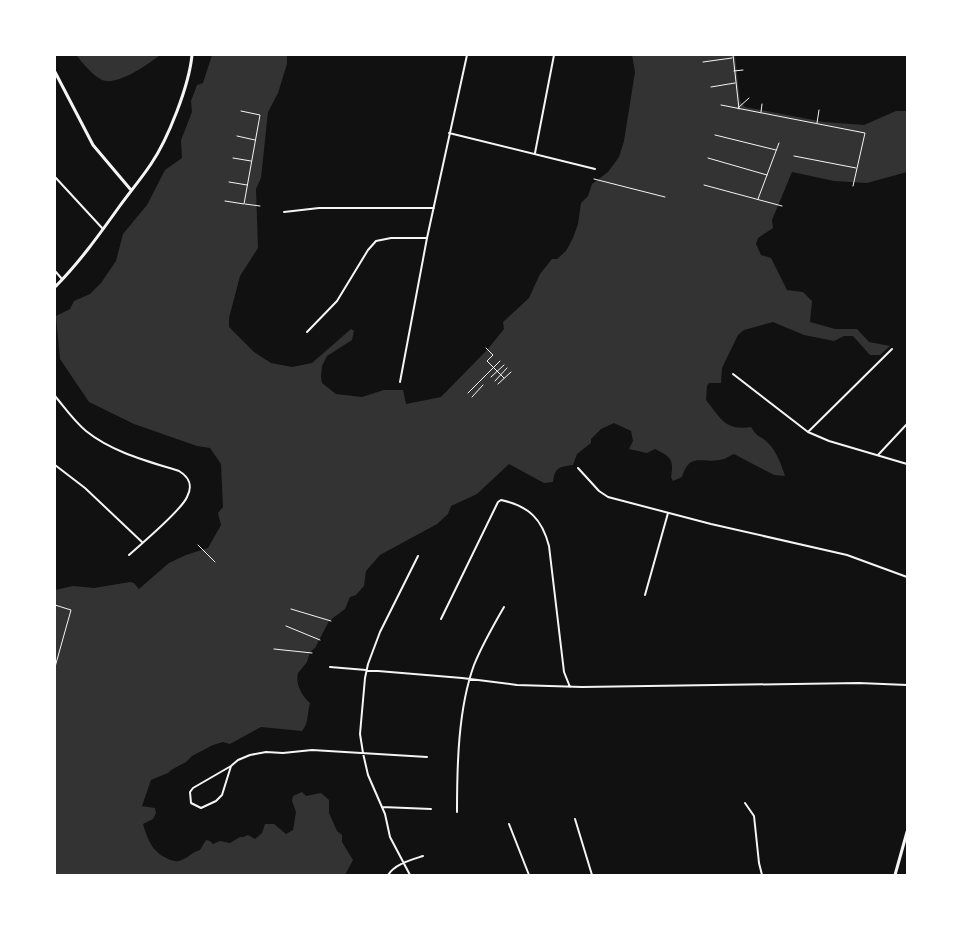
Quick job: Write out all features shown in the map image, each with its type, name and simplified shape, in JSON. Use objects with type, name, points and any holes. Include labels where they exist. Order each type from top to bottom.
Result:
[{"type":"main road","points":[[55,287],[77,265],[150,166],[161,147],[185,87],[192,55]]},
{"type":"main road","points":[[55,72],[93,145],[131,190]]},
{"type":"main road","points":[[895,875],[907,834]]},
{"type":"street","points":[[400,382],[449,133],[468,55]]},
{"type":"street","points":[[535,154],[554,55]]},
{"type":"street","points":[[449,133],[594,168]]},
{"type":"street","points":[[55,177],[103,229]]},
{"type":"street","points":[[284,212],[319,208],[434,208]]},
{"type":"street","points":[[307,332],[336,301],[368,250],[376,241],[391,238],[428,238]]},
{"type":"street","points":[[55,271],[63,280]]},
{"type":"street","points":[[808,432],[892,349]]},
{"type":"street","points":[[733,374],[808,432],[829,441],[907,464]]},
{"type":"street","points":[[55,396],[75,420],[102,442],[116,450],[179,471],[187,477],[190,488],[184,502],[129,555]]},
{"type":"street","points":[[878,455],[907,424]]},
{"type":"street","points":[[55,465],[85,488],[142,542]]},
{"type":"street","points":[[578,468],[608,498],[847,556],[907,577]]},
{"type":"street","points":[[441,619],[498,502],[500,500],[512,503],[540,521],[546,532],[564,672],[570,687]]},
{"type":"street","points":[[646,595],[668,513]]},
{"type":"street","points":[[410,875],[390,837],[385,814],[368,775],[362,754],[360,734],[366,671],[380,632],[418,556]]},
{"type":"street","points":[[457,812],[461,728],[470,679],[480,650],[504,606]]},
{"type":"street","points":[[330,667],[517,685],[570,687],[849,683],[907,685]]},
{"type":"street","points":[[232,766],[226,787],[216,801],[201,808],[191,803],[190,792],[193,788],[232,766],[238,760],[250,755],[266,752],[283,753],[312,750],[427,757]]},
{"type":"street","points":[[745,802],[754,816],[762,875]]},
{"type":"street","points":[[382,807],[431,809]]},
{"type":"street","points":[[575,819],[592,875]]},
{"type":"street","points":[[509,824],[529,875]]},
{"type":"street","points":[[388,875],[390,871],[402,863],[423,856]]},
{"type":"path","points":[[703,62],[733,56],[738,108]]},
{"type":"path","points":[[734,71],[743,70]]},
{"type":"path","points":[[711,87],[736,83]]},
{"type":"path","points":[[738,108],[749,98]]},
{"type":"path","points":[[761,113],[762,104]]},
{"type":"path","points":[[721,105],[865,133],[853,186]]},
{"type":"path","points":[[817,124],[819,110]]},
{"type":"path","points":[[241,111],[260,114],[244,204]]},
{"type":"path","points":[[715,135],[776,150]]},
{"type":"path","points":[[237,136],[256,140]]},
{"type":"path","points":[[758,200],[778,143]]},
{"type":"path","points":[[794,156],[857,168]]},
{"type":"path","points":[[233,158],[252,161]]},
{"type":"path","points":[[708,158],[767,175]]},
{"type":"path","points":[[594,179],[665,197]]},
{"type":"path","points":[[228,182],[248,186]]},
{"type":"path","points":[[704,185],[782,206]]},
{"type":"path","points":[[225,201],[260,206]]},
{"type":"path","points":[[486,348],[493,355],[487,361],[504,378]]},
{"type":"path","points":[[468,393],[500,361]]},
{"type":"path","points":[[491,377],[504,365]]},
{"type":"path","points":[[495,381],[507,368]]},
{"type":"path","points":[[498,384],[511,372]]},
{"type":"path","points":[[472,397],[483,386]]},
{"type":"path","points":[[474,388],[477,391]]},
{"type":"path","points":[[198,544],[215,562]]},
{"type":"path","points":[[55,605],[71,610],[55,667]]},
{"type":"path","points":[[291,609],[331,622]]},
{"type":"path","points":[[286,626],[320,640]]},
{"type":"path","points":[[274,649],[312,653]]},
{"type":"shaded area","points":[[76,55],[160,55],[127,76],[106,81],[94,74]]},
{"type":"shaded area","points":[[212,55],[287,55],[287,64],[278,93],[268,112],[261,178],[256,189],[258,248],[240,276],[229,318],[229,327],[254,352],[271,363],[292,367],[312,363],[351,329],[354,331],[352,340],[327,356],[322,366],[322,383],[336,394],[362,397],[384,390],[403,390],[406,404],[441,397],[487,350],[504,329],[503,322],[529,298],[540,274],[552,259],[557,259],[566,251],[578,224],[581,203],[588,196],[592,184],[608,172],[619,157],[624,141],[635,72],[632,55],[735,55],[740,101],[745,107],[824,122],[864,125],[896,111],[907,111],[907,172],[867,183],[834,181],[792,172],[772,220],[773,228],[758,238],[756,244],[761,255],[771,258],[787,290],[803,292],[812,301],[810,322],[835,329],[857,329],[869,342],[890,346],[880,355],[870,355],[853,336],[844,336],[834,341],[804,335],[773,322],[744,330],[738,335],[722,368],[721,383],[709,383],[706,400],[724,422],[735,427],[751,427],[766,441],[776,454],[785,476],[774,475],[734,454],[721,460],[692,462],[688,465],[682,477],[673,481],[671,477],[671,462],[665,454],[655,449],[647,453],[629,449],[633,441],[631,431],[614,423],[601,429],[591,439],[591,443],[577,454],[573,465],[558,469],[553,482],[544,483],[509,464],[477,494],[451,506],[448,514],[437,524],[380,555],[366,571],[364,586],[356,595],[350,597],[345,609],[329,621],[315,648],[310,652],[307,662],[298,673],[297,681],[300,689],[310,703],[307,721],[302,731],[261,727],[230,744],[223,742],[213,745],[192,756],[168,773],[151,780],[142,806],[155,808],[156,813],[153,819],[143,824],[154,849],[168,859],[179,861],[185,859],[200,850],[206,840],[213,844],[220,841],[230,843],[248,835],[255,839],[262,833],[265,824],[274,824],[286,834],[293,830],[296,812],[292,801],[293,796],[302,792],[306,796],[321,793],[329,800],[329,813],[337,831],[342,835],[342,842],[353,860],[345,875],[55,875],[55,590],[73,586],[94,588],[130,582],[134,583],[139,589],[169,563],[208,548],[221,525],[218,513],[223,507],[221,464],[210,448],[197,446],[134,424],[89,402],[60,359],[56,316],[70,309],[74,301],[90,294],[101,283],[116,261],[123,234],[147,205],[165,170],[182,158],[181,140],[192,112],[191,101],[197,85],[203,83]]}]
